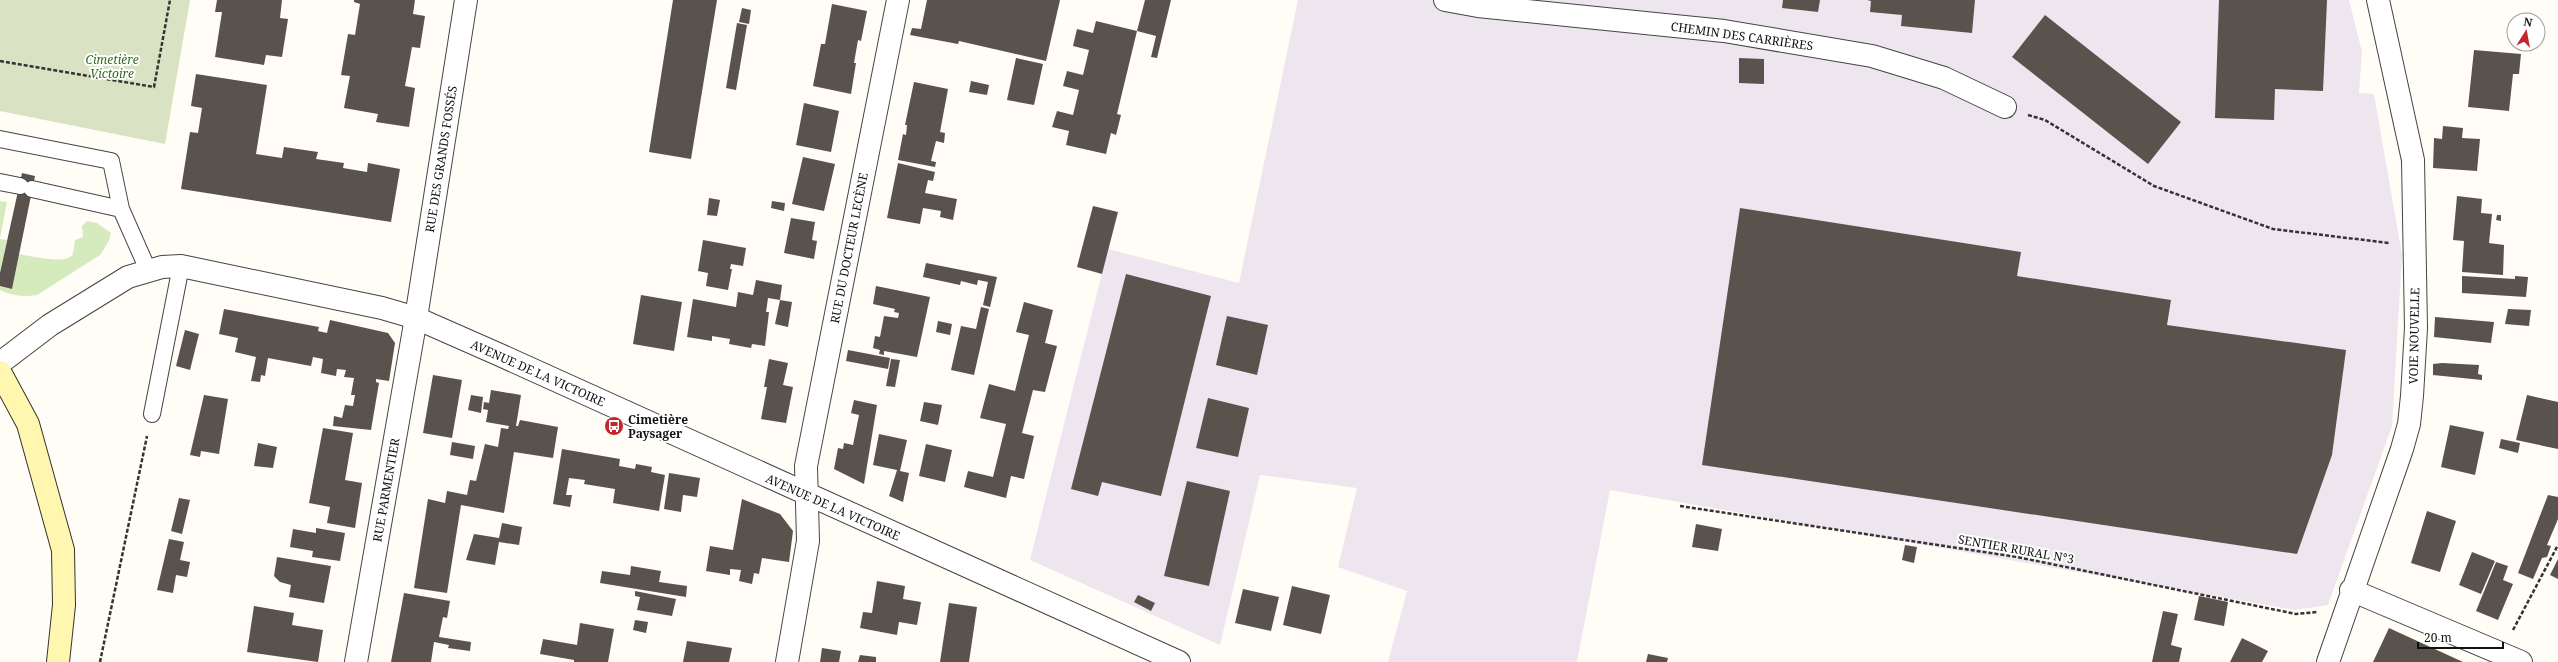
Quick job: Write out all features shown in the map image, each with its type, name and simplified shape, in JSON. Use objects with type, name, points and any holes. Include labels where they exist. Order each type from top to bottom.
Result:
[{"type":"main road","points":[[0,372],[28,424],[63,550],[64,605],[58,662]]},
{"type":"street","name":"RUE DES GRANDS FOSSÉS","points":[[416,318],[466,0]]},
{"type":"street","name":"RUE DU DOCTEUR LECÈNE","points":[[787,662],[808,541],[806,466],[898,0]]},
{"type":"street","name":"CHEMIN DES CARRIÈRES","points":[[1445,0],[1478,6],[1724,31],[1872,56],[1944,78],[2005,108]]},
{"type":"street","name":"VOIE NOUVELLE","points":[[2328,662],[2409,424],[2416,328],[2416,246],[2413,160],[2378,0]]},
{"type":"street","name":"AVENUE DE LA VICTOIRE","points":[[0,363],[50,325],[104,290],[128,277],[148,270],[181,266],[382,308],[416,318],[1179,662]]},
{"type":"street","name":"RUE PARMENTIER","points":[[356,662],[416,318]]},
{"type":"street","points":[[2349,599],[2498,652],[2521,662]]},
{"type":"lane","points":[[0,139],[111,161],[121,209],[148,270]]},
{"type":"lane","points":[[0,182],[121,209]]},
{"type":"lane","points":[[152,414],[181,266]]},
{"type":"path","points":[[0,61],[154,87],[170,0]]},
{"type":"path","points":[[2005,108],[2045,120],[2154,186],[2273,229],[2416,246]]},
{"type":"path","points":[[100,662],[152,414]]},
{"type":"path","name":"SENTIER RURAL N°3","points":[[1680,506],[2017,557],[2296,614],[2349,599]]},
{"type":"path","points":[[2498,652],[2505,646],[2558,545]]},
{"type":"shaded area","points":[[1298,0],[2349,0],[2362,52],[2359,93],[2374,94],[2402,255],[2392,426],[2328,605],[2295,610],[1610,490],[1577,662],[1388,662],[1407,591],[1338,567],[1357,488],[1260,475],[1220,645],[1030,560],[1108,249],[1239,283]]},
{"type":"green space","name":"Cimetière Victoire","points":[[0,0],[190,0],[165,144],[0,111]]},
{"type":"green space","points":[[0,201],[7,202],[0,238]]},
{"type":"green space","points":[[87,221],[97,223],[111,233],[109,241],[100,255],[37,295],[18,296],[0,290],[0,286],[12,289],[19,254],[57,260],[70,257],[73,253],[75,240],[83,237],[82,226]]},
{"type":"green space","points":[[0,239],[7,240],[0,273]]},
{"type":"building","points":[[217,0],[282,0],[280,18],[288,19],[282,57],[266,55],[264,65],[215,57],[222,12],[215,12]]},
{"type":"building","points":[[354,0],[415,0],[413,14],[425,16],[420,48],[412,47],[405,86],[415,88],[409,127],[376,122],[378,114],[344,108],[350,76],[341,75],[348,34],[355,35],[360,4],[354,2]]},
{"type":"building","points":[[673,0],[717,0],[691,159],[649,152]]},
{"type":"building","points":[[927,0],[1060,0],[1046,61],[959,41],[958,44],[910,35],[912,28],[921,29]]},
{"type":"building","points":[[1145,0],[1171,0],[1157,58],[1151,57],[1156,36],[1137,31]]},
{"type":"building","points":[[1783,0],[1820,0],[1818,12],[1782,8]]},
{"type":"building","points":[[1867,0],[1975,0],[1972,33],[1901,26],[1902,15],[1870,12],[1871,1]]},
{"type":"building","points":[[2219,0],[2327,0],[2323,91],[2275,89],[2274,120],[2215,118]]},
{"type":"building","points":[[832,4],[867,11],[861,41],[858,40],[851,94],[813,86],[821,44],[825,44]]},
{"type":"building","points":[[742,8],[751,10],[749,24],[739,22]]},
{"type":"building","points":[[2045,15],[2181,122],[2148,164],[2012,57]]},
{"type":"building","points":[[1096,21],[1137,31],[1117,114],[1121,115],[1116,135],[1111,133],[1106,154],[1066,145],[1069,131],[1052,127],[1057,111],[1073,115],[1079,90],[1063,86],[1067,71],[1083,75],[1089,50],[1073,46],[1077,29],[1093,33]]},
{"type":"building","points":[[737,23],[747,25],[736,90],[726,88]]},
{"type":"building","points":[[2474,50],[2521,54],[2519,74],[2513,74],[2509,111],[2468,107]]},
{"type":"building","points":[[1016,58],[1043,64],[1034,105],[1007,100]]},
{"type":"building","points":[[1739,58],[1764,59],[1764,84],[1739,83]]},
{"type":"building","points":[[196,74],[267,85],[256,154],[282,158],[284,147],[318,152],[316,159],[344,163],[343,168],[367,172],[368,163],[400,169],[391,222],[181,189],[190,132],[198,133],[202,108],[191,106]]},
{"type":"building","points":[[971,81],[989,85],[987,95],[969,92]]},
{"type":"building","points":[[914,82],[948,89],[940,132],[945,133],[944,143],[936,141],[931,161],[936,162],[935,167],[898,160],[903,134],[906,135],[907,125],[905,125]]},
{"type":"building","points":[[804,103],[839,111],[831,152],[796,145]]},
{"type":"building","points":[[2443,126],[2463,128],[2462,138],[2480,139],[2477,171],[2433,168],[2434,138],[2442,139]]},
{"type":"building","points":[[803,157],[835,164],[824,211],[792,204]]},
{"type":"building","points":[[898,163],[935,172],[933,181],[928,180],[925,193],[957,199],[953,220],[940,217],[941,211],[923,208],[920,224],[887,218]]},
{"type":"building","points":[[22,173],[35,176],[12,289],[0,286],[0,273]]},
{"type":"building","points":[[2457,196],[2482,199],[2481,213],[2492,214],[2489,243],[2504,245],[2503,275],[2462,272],[2464,241],[2453,240]]},
{"type":"building","points":[[709,198],[720,200],[717,216],[707,215]]},
{"type":"building","points":[[772,201],[785,203],[784,211],[771,208]]},
{"type":"building","points":[[1093,206],[1118,212],[1102,274],[1077,267]]},
{"type":"building","points":[[1740,208],[2021,252],[2017,276],[2171,300],[2167,325],[2346,350],[2332,455],[2297,554],[1702,465]]},
{"type":"building","points":[[2497,215],[2501,215],[2501,221],[2496,220]]},
{"type":"building","points":[[791,218],[815,222],[812,240],[817,241],[814,259],[784,253]]},
{"type":"building","points":[[703,240],[746,248],[743,266],[731,264],[730,269],[732,269],[728,290],[706,286],[708,273],[698,271]]},
{"type":"building","points":[[926,263],[997,277],[990,307],[983,305],[988,282],[978,280],[977,285],[961,281],[960,285],[923,277]]},
{"type":"building","points":[[1126,274],[1211,296],[1161,496],[1102,482],[1098,496],[1071,489]]},
{"type":"building","points":[[2462,276],[2515,279],[2515,276],[2528,277],[2526,297],[2462,293]]},
{"type":"building","points":[[756,280],[782,285],[780,300],[768,298],[766,312],[769,312],[765,346],[752,344],[751,348],[729,344],[730,339],[712,336],[712,341],[687,337],[693,299],[736,307],[738,292],[753,295]]},
{"type":"building","points":[[876,286],[930,297],[917,357],[884,351],[884,355],[879,354],[880,350],[873,348],[875,336],[880,337],[884,316],[898,318],[899,313],[894,312],[895,309],[873,304]]},
{"type":"building","points":[[641,295],[682,302],[674,351],[633,344]]},
{"type":"building","points":[[780,300],[792,302],[788,327],[775,324]]},
{"type":"building","points":[[1024,302],[1053,310],[1045,343],[1057,346],[1045,392],[1033,390],[1022,433],[1034,436],[1024,479],[1011,476],[1006,498],[964,487],[968,471],[993,477],[1006,424],[980,418],[989,384],[1015,391],[1029,335],[1016,332]]},
{"type":"building","points":[[981,307],[989,309],[974,375],[951,370],[961,326],[976,329]]},
{"type":"building","points":[[224,309],[319,327],[318,331],[327,333],[330,320],[388,333],[395,343],[389,381],[376,379],[376,382],[379,383],[371,430],[333,426],[334,416],[342,418],[345,405],[353,406],[355,395],[351,395],[354,378],[344,377],[346,370],[337,369],[336,376],[321,373],[323,359],[313,357],[311,366],[268,358],[265,376],[261,375],[260,382],[251,381],[256,357],[235,352],[238,338],[219,334]]},
{"type":"building","points":[[2508,309],[2531,310],[2529,326],[2505,324]]},
{"type":"building","points":[[1227,316],[1268,325],[1257,375],[1216,365]]},
{"type":"building","points":[[2435,317],[2494,322],[2491,343],[2434,337]]},
{"type":"building","points":[[938,321],[952,324],[950,335],[936,332]]},
{"type":"building","points":[[185,330],[199,334],[190,370],[176,366]]},
{"type":"building","points":[[848,350],[890,358],[888,369],[846,361]]},
{"type":"building","points":[[769,359],[788,363],[783,385],[793,387],[786,423],[761,419],[767,387],[764,387]]},
{"type":"building","points":[[891,359],[900,360],[895,387],[886,386]]},
{"type":"building","points":[[2433,364],[2479,365],[2478,374],[2482,375],[2482,380],[2433,375]]},
{"type":"building","points":[[433,375],[462,380],[452,438],[423,433]]},
{"type":"building","points":[[491,390],[521,395],[516,426],[518,426],[520,420],[558,427],[553,458],[514,452],[504,513],[461,505],[447,593],[414,588],[428,499],[445,503],[447,491],[467,495],[470,480],[476,481],[485,444],[498,447],[501,428],[508,429],[509,426],[486,422],[488,410],[483,409],[484,402],[489,403]]},
{"type":"building","points":[[204,395],[228,399],[219,454],[201,451],[200,457],[190,455]]},
{"type":"building","points":[[471,395],[483,397],[481,413],[468,410]]},
{"type":"building","points":[[2527,395],[2558,402],[2558,449],[2516,440]]},
{"type":"building","points":[[1208,398],[1249,408],[1238,457],[1196,448]]},
{"type":"building","points":[[854,400],[877,405],[864,484],[834,469],[838,448],[843,449],[844,443],[853,445],[859,415],[851,413]]},
{"type":"building","points":[[924,402],[942,405],[938,425],[920,421]]},
{"type":"building","points":[[2450,425],[2484,432],[2475,475],[2441,467]]},
{"type":"building","points":[[323,428],[353,433],[345,480],[362,483],[355,528],[327,523],[330,507],[309,503]]},
{"type":"building","points":[[879,434],[907,440],[900,471],[909,473],[903,502],[889,496],[897,470],[873,465]]},
{"type":"building","points":[[2501,439],[2520,443],[2518,453],[2499,448]]},
{"type":"building","points":[[452,442],[475,446],[473,459],[450,455]]},
{"type":"building","points":[[258,443],[277,447],[273,468],[254,466]]},
{"type":"building","points":[[926,444],[952,450],[945,482],[919,476]]},
{"type":"building","points":[[562,449],[620,459],[619,466],[635,469],[636,464],[652,467],[651,472],[665,475],[659,511],[613,503],[615,489],[584,484],[585,480],[569,478],[566,495],[572,495],[570,507],[553,504]]},
{"type":"building","points":[[669,473],[700,478],[697,497],[683,495],[681,512],[664,509]]},
{"type":"building","points":[[1187,481],[1230,491],[1209,586],[1164,576]]},
{"type":"building","points":[[2548,495],[2558,497],[2558,519],[2547,545],[2551,546],[2547,557],[2542,558],[2533,579],[2518,573]]},
{"type":"building","points":[[179,498],[190,500],[182,534],[171,531]]},
{"type":"building","points":[[742,499],[780,514],[793,531],[789,562],[762,558],[759,574],[754,573],[752,584],[739,581],[741,570],[730,569],[730,575],[706,571],[710,546],[733,550]]},
{"type":"building","points":[[2427,511],[2456,521],[2440,572],[2411,563]]},
{"type":"building","points":[[502,523],[522,527],[519,545],[499,542],[495,565],[466,560],[474,534],[499,538]]},
{"type":"building","points":[[1696,524],[1722,529],[1718,551],[1692,547]]},
{"type":"building","points":[[316,528],[345,533],[340,561],[312,557],[313,551],[290,547],[293,529],[316,533]]},
{"type":"building","points":[[169,539],[184,542],[180,560],[190,562],[187,577],[176,575],[173,593],[157,590]]},
{"type":"building","points":[[1905,545],[1917,547],[1914,563],[1902,560]]},
{"type":"building","points":[[2472,552],[2495,561],[2481,594],[2459,585]]},
{"type":"building","points":[[277,557],[331,566],[324,603],[289,597],[291,585],[280,582],[274,576]]},
{"type":"building","points":[[2558,559],[2558,579],[2550,575]]},
{"type":"building","points":[[2496,562],[2508,566],[2503,580],[2513,584],[2498,620],[2476,611]]},
{"type":"building","points":[[631,566],[661,571],[659,582],[687,586],[686,597],[600,583],[602,571],[630,575]]},
{"type":"building","points":[[877,581],[905,586],[903,599],[921,602],[917,625],[899,622],[897,635],[860,628],[863,612],[872,613]]},
{"type":"building","points":[[1292,586],[1330,595],[1321,634],[1283,625]]},
{"type":"building","points":[[1243,589],[1279,597],[1271,631],[1235,623]]},
{"type":"building","points":[[635,591],[676,599],[672,616],[637,610],[640,597],[635,596]]},
{"type":"building","points":[[404,593],[450,601],[447,618],[443,617],[439,637],[471,642],[470,651],[448,648],[449,645],[434,642],[431,662],[391,662]]},
{"type":"building","points":[[1138,595],[1155,603],[1151,611],[1134,602]]},
{"type":"building","points":[[2199,596],[2228,602],[2224,626],[2194,620]]},
{"type":"building","points":[[949,603],[977,607],[969,662],[940,662]]},
{"type":"building","points":[[254,606],[294,613],[292,625],[323,630],[318,662],[247,652]]},
{"type":"building","points":[[2163,611],[2178,614],[2171,645],[2182,648],[2179,662],[2152,662]]},
{"type":"building","points":[[635,620],[648,622],[646,633],[633,630]]},
{"type":"building","points":[[580,623],[614,629],[608,662],[574,662],[574,660],[540,654],[543,639],[577,645]]},
{"type":"building","points":[[2389,628],[2463,662],[2373,662]]},
{"type":"building","points":[[2242,638],[2268,651],[2262,662],[2230,662]]},
{"type":"building","points":[[687,641],[732,648],[729,662],[683,662]]},
{"type":"building","points":[[822,648],[841,651],[839,662],[820,662]]},
{"type":"building","points":[[1648,654],[1668,658],[1667,662],[1646,662]]},
{"type":"building","points":[[860,655],[876,657],[876,662],[858,662]]},
{"type":"place","name":"Cimetière Paysager","points":[[614,426]]}]
